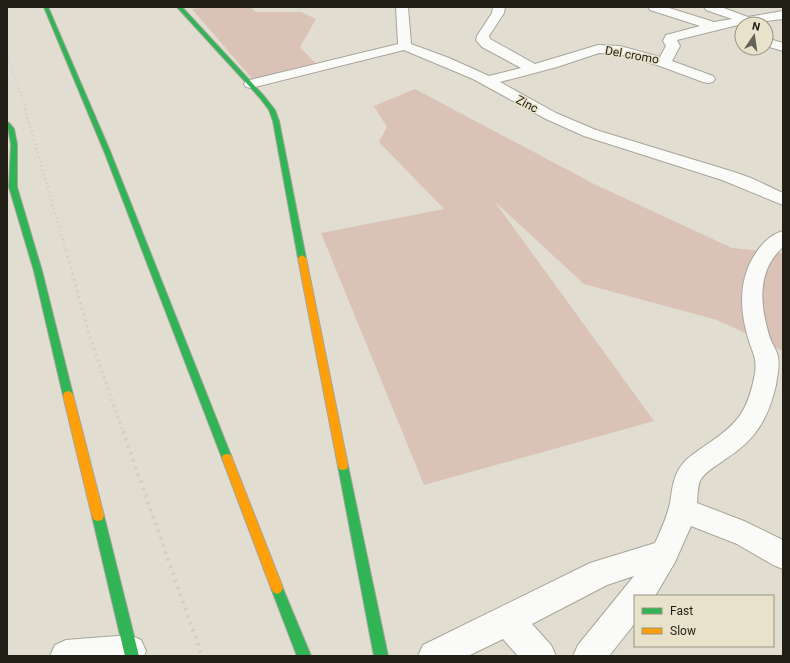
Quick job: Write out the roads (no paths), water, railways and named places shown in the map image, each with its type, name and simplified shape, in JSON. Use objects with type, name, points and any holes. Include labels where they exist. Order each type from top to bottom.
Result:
[{"type":"street","points":[[46,7],[107,151],[304,656]]},
{"type":"street","points":[[179,7],[251,84],[272,110],[276,121],[333,420],[381,656]]},
{"type":"street","points":[[251,84],[405,46],[402,7]]},
{"type":"street","points":[[499,7],[498,13],[482,36],[483,40],[487,44],[534,69]]},
{"type":"street","points":[[654,7],[734,32]]},
{"type":"street","points":[[710,7],[734,16]]},
{"type":"street","name":"Del cromo","points":[[488,81],[534,69],[598,49],[620,50],[662,62],[667,59],[672,50],[673,46],[670,41],[671,38],[734,22]]},
{"type":"street","name":"Zinc","points":[[405,46],[444,61],[488,81],[511,96],[590,133],[745,182],[783,200]]},
{"type":"street","points":[[662,62],[708,78]]},
{"type":"street","points":[[7,124],[12,134],[14,153],[12,178],[13,187],[40,278],[131,654],[66,656]]},
{"type":"street","points":[[638,595],[665,553],[682,510],[689,476],[696,466],[735,440],[748,427],[756,412],[764,387],[767,358],[760,341],[754,318],[752,298],[754,282],[758,266],[765,253],[783,237]]},
{"type":"street","points":[[682,510],[728,527],[769,546],[783,556]]},
{"type":"street","points":[[434,656],[507,621],[600,573],[665,553]]},
{"type":"street","points":[[589,656],[634,600]]},
{"type":"street","points":[[507,621],[540,656]]},
{"type":"railway","points":[[7,55],[26,110]]},
{"type":"railway","points":[[25,109],[66,251]]},
{"type":"railway","points":[[66,250],[89,334],[123,432]]},
{"type":"railway","points":[[123,431],[202,656]]}]
